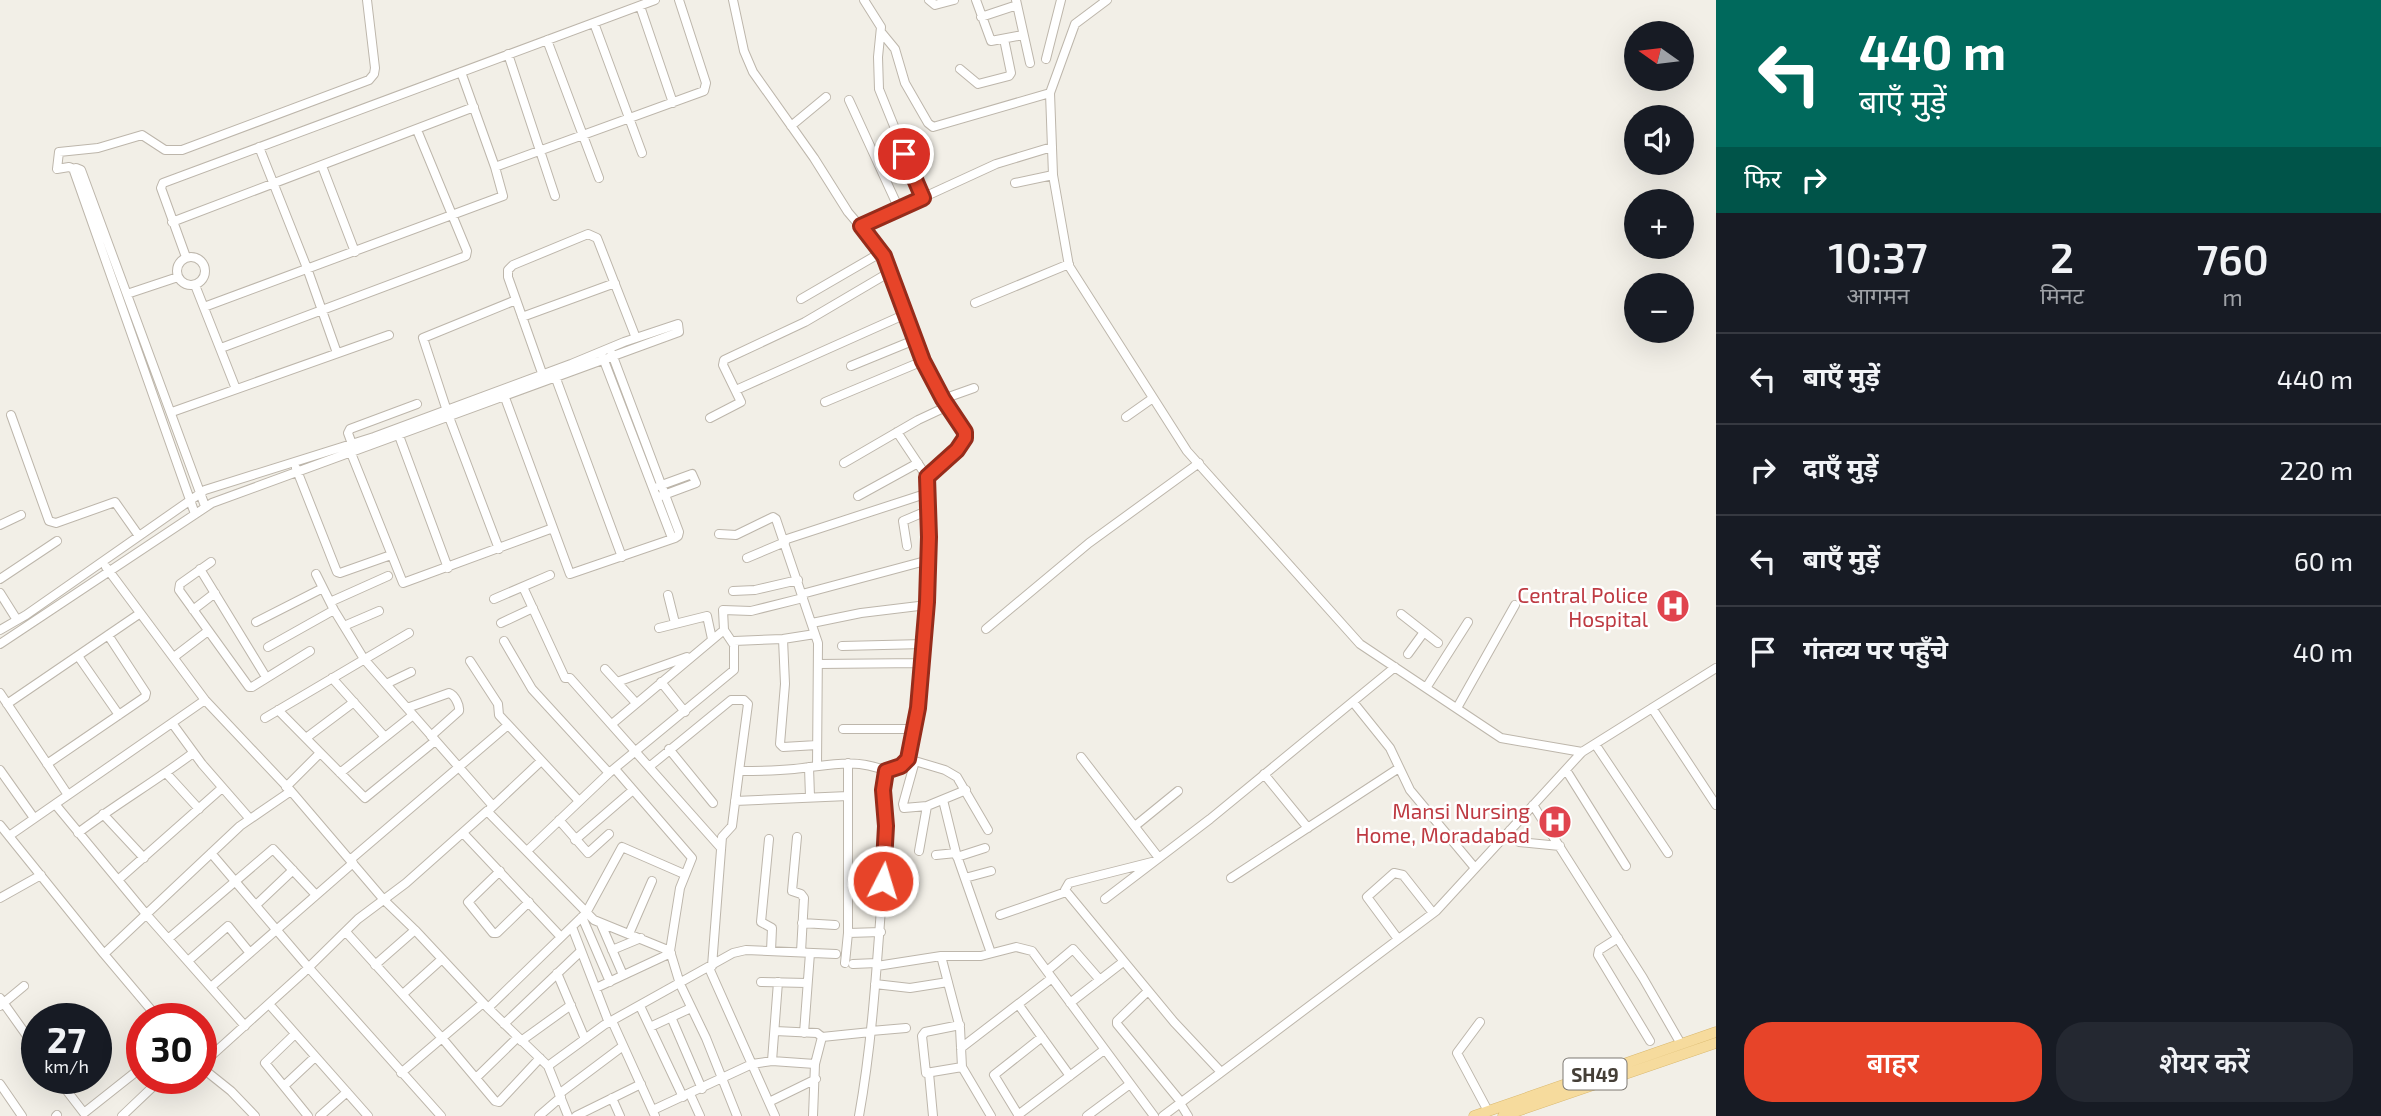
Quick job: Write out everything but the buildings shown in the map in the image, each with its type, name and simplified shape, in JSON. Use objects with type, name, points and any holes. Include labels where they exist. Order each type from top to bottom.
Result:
[{"type":"main road","name":"SH49","points":[[1474,1116],[1716,1032]]},
{"type":"main road","name":"SH49","points":[[1503,1116],[1716,1043]]},
{"type":"street","points":[[205,506],[81,170],[78,167],[57,169],[59,152],[102,147],[143,135],[165,150],[182,150],[369,80],[373,78],[375,68],[367,0]]},
{"type":"street","points":[[186,257],[160,187],[163,183],[655,0]]},
{"type":"street","points":[[495,167],[701,93],[706,87],[679,0]]},
{"type":"street","points":[[733,0],[744,51],[753,72],[814,158],[848,212],[882,252],[923,361],[965,432],[965,438],[957,450],[927,477]]},
{"type":"street","points":[[864,0],[880,22],[878,89],[923,198]]},
{"type":"street","points":[[929,0],[936,5],[954,0]]},
{"type":"street","points":[[976,0],[989,40],[1023,35]]},
{"type":"street","points":[[1046,59],[1061,0]]},
{"type":"street","points":[[1107,0],[1075,24],[1050,93],[1053,175],[1069,264],[1153,398],[1187,451],[1360,644],[1501,738],[1582,752]]},
{"type":"street","points":[[981,17],[1017,3],[1030,63]]},
{"type":"street","points":[[640,6],[673,103]]},
{"type":"street","points":[[594,23],[642,153]]},
{"type":"street","points":[[881,32],[895,49],[905,83],[933,127],[1050,93]]},
{"type":"street","points":[[960,69],[978,84],[1009,76],[1011,73],[1004,39]]},
{"type":"street","points":[[547,40],[599,178]]},
{"type":"street","points":[[508,54],[555,196]]},
{"type":"street","points":[[204,307],[503,196],[461,72]]},
{"type":"street","points":[[791,126],[827,97]]},
{"type":"street","points":[[849,100],[899,209]]},
{"type":"street","points":[[172,222],[474,107]]},
{"type":"street","points":[[221,348],[466,256],[467,251],[417,130]]},
{"type":"street","points":[[259,147],[337,353]]},
{"type":"street","points":[[861,226],[1009,159],[1052,148]]},
{"type":"street","points":[[321,166],[355,252]]},
{"type":"street","points":[[74,169],[195,514]]},
{"type":"street","points":[[1015,183],[1053,175]]},
{"type":"street","points":[[542,373],[508,277],[508,270],[513,265],[588,234],[597,238],[636,338]]},
{"type":"street","points":[[801,299],[882,252]]},
{"type":"street","points":[[186,257],[197,257],[205,266],[204,277],[195,285],[185,284],[178,277],[178,266],[186,257]]},
{"type":"street","points":[[975,303],[1069,264]]},
{"type":"street","points":[[710,418],[741,402],[723,365],[724,360],[805,321],[890,272]]},
{"type":"street","points":[[119,299],[178,277]]},
{"type":"street","points":[[522,317],[615,283]]},
{"type":"street","points":[[195,285],[236,389]]},
{"type":"street","points":[[499,549],[448,414],[423,338],[516,300]]},
{"type":"street","points":[[736,390],[906,314]]},
{"type":"street","points":[[0,631],[200,493],[398,432],[448,414],[554,374],[600,352],[676,324],[680,330],[604,361],[554,374],[542,373],[503,393]]},
{"type":"street","points":[[172,412],[389,335]]},
{"type":"street","points":[[851,366],[916,339]]},
{"type":"street","points":[[610,348],[637,435]]},
{"type":"street","points":[[503,393],[570,574],[678,536],[679,532],[600,352]]},
{"type":"street","points":[[825,402],[923,361]]},
{"type":"street","points":[[554,374],[622,557]]},
{"type":"street","points":[[844,463],[974,388]]},
{"type":"street","points":[[1126,417],[1153,398]]},
{"type":"street","points":[[417,404],[350,429],[348,433],[350,447],[403,583],[553,528]]},
{"type":"street","points":[[11,415],[49,521],[55,523],[115,502],[139,537]]},
{"type":"street","points":[[398,432],[448,568]]},
{"type":"street","points":[[897,432],[927,477],[929,510],[924,644],[903,807],[906,809],[927,806],[966,790]]},
{"type":"street","points":[[0,644],[205,506],[298,471],[350,447]]},
{"type":"street","points":[[295,462],[337,572],[391,555]]},
{"type":"street","points":[[858,496],[918,463]]},
{"type":"street","points":[[986,629],[1089,543],[1199,463]]},
{"type":"street","points":[[747,558],[785,541],[928,493]]},
{"type":"street","points":[[907,546],[903,521],[929,510]]},
{"type":"street","points":[[0,526],[21,515]]},
{"type":"street","points":[[719,534],[736,535],[773,517],[785,541],[816,634],[817,745],[810,797]]},
{"type":"street","points":[[0,579],[57,541]]},
{"type":"street","points":[[527,851],[612,771],[734,670],[734,641],[724,630],[723,610],[751,611],[929,560]]},
{"type":"street","points":[[103,562],[205,700],[289,789],[384,900],[548,1066],[569,1116]]},
{"type":"street","points":[[211,562],[178,587],[248,687],[310,651]]},
{"type":"street","points":[[200,569],[266,677]]},
{"type":"street","points":[[316,574],[332,606],[365,659],[460,766],[490,809],[584,915],[670,952]]},
{"type":"street","points":[[495,599],[550,575]]},
{"type":"street","points":[[268,647],[332,606],[388,576]]},
{"type":"street","points":[[733,591],[755,590],[797,580]]},
{"type":"street","points":[[523,587],[565,678],[570,678],[721,848]]},
{"type":"street","points":[[256,622],[323,588]]},
{"type":"street","points":[[0,593],[17,620]]},
{"type":"street","points":[[193,610],[215,593]]},
{"type":"street","points":[[668,595],[675,623]]},
{"type":"street","points":[[812,623],[860,613],[927,605]]},
{"type":"street","points":[[1457,708],[1515,605]]},
{"type":"street","points":[[501,623],[533,608]]},
{"type":"street","points":[[344,626],[379,611]]},
{"type":"street","points":[[7,704],[139,614]]},
{"type":"street","points":[[1401,614],[1438,643]]},
{"type":"street","points":[[659,628],[707,616],[712,639]]},
{"type":"street","points":[[1426,688],[1468,622]]},
{"type":"street","points":[[612,724],[724,630]]},
{"type":"street","points":[[174,657],[208,631]]},
{"type":"street","points":[[1408,654],[1424,632]]},
{"type":"street","points":[[265,718],[409,633]]},
{"type":"street","points":[[734,641],[783,639],[816,634]]},
{"type":"street","points":[[47,764],[146,695],[108,635]]},
{"type":"street","points":[[783,639],[785,684],[780,744],[783,747],[817,745]]},
{"type":"street","points":[[504,641],[532,689],[633,790],[692,858],[684,874],[676,904],[670,952],[680,984],[724,1079],[737,1116]]},
{"type":"street","points":[[842,646],[924,644]]},
{"type":"street","points":[[617,682],[692,655]]},
{"type":"street","points":[[78,656],[119,715]]},
{"type":"street","points":[[470,661],[498,704],[499,715],[579,801]]},
{"type":"street","points":[[818,664],[922,663]]},
{"type":"street","points":[[1105,899],[1395,667]]},
{"type":"street","points":[[1163,1116],[1433,913],[1582,752],[1716,668]]},
{"type":"street","points":[[605,669],[636,703]]},
{"type":"street","points":[[386,684],[411,672]]},
{"type":"street","points":[[332,678],[385,737]]},
{"type":"street","points":[[661,682],[685,712]]},
{"type":"street","points":[[0,693],[68,795]]},
{"type":"street","points":[[278,710],[363,798],[368,798],[433,738],[460,708],[449,693],[407,708]]},
{"type":"street","points":[[9,836],[205,700]]},
{"type":"street","points":[[649,766],[731,700],[744,700],[748,704],[732,826],[723,835],[721,848],[710,967],[775,1116]]},
{"type":"street","points":[[306,738],[354,702]]},
{"type":"street","points":[[1353,702],[1390,748],[1410,790],[1475,868]]},
{"type":"street","points":[[1652,708],[1716,805]]},
{"type":"street","points":[[340,773],[413,715]]},
{"type":"street","points":[[172,723],[250,820]]},
{"type":"street","points":[[211,987],[508,725]]},
{"type":"street","points":[[843,729],[914,729]]},
{"type":"street","points":[[1595,744],[1668,853]]},
{"type":"street","points":[[669,749],[713,803]]},
{"type":"street","points":[[78,832],[167,774],[193,752]]},
{"type":"street","points":[[104,954],[211,853],[289,789],[320,753]]},
{"type":"street","points":[[1081,757],[1135,826],[1157,860]]},
{"type":"street","points":[[738,771],[848,763],[870,764],[886,771],[911,760],[957,777],[988,830]]},
{"type":"street","points":[[217,1052],[346,932],[463,833],[541,761]]},
{"type":"street","points":[[848,763],[849,964],[877,965],[941,956],[981,956],[1016,947],[1028,950],[1034,953],[1154,1116]]},
{"type":"street","points":[[1231,878],[1399,768]]},
{"type":"street","points":[[1566,770],[1626,866]]},
{"type":"street","points":[[0,771],[34,818]]},
{"type":"street","points":[[859,1116],[869,1062],[881,932],[886,841],[883,790],[886,771]]},
{"type":"street","points":[[167,774],[199,809]]},
{"type":"street","points":[[1264,774],[1308,828]]},
{"type":"street","points":[[118,880],[222,788]]},
{"type":"street","points":[[575,840],[633,790]]},
{"type":"street","points":[[1135,826],[1178,791]]},
{"type":"street","points":[[735,801],[848,796]]},
{"type":"street","points":[[943,800],[957,855],[991,953]]},
{"type":"street","points":[[55,804],[146,914],[246,1026]]},
{"type":"street","points":[[1533,805],[1618,937],[1681,1044]]},
{"type":"street","points":[[919,851],[927,806]]},
{"type":"street","points":[[103,814],[144,858]]},
{"type":"street","points":[[559,820],[588,853],[609,834]]},
{"type":"street","points":[[0,825],[145,1003]]},
{"type":"street","points":[[1510,830],[1519,842],[1560,846]]},
{"type":"street","points":[[463,833],[561,937]]},
{"type":"street","points":[[797,837],[792,891],[804,898],[802,923],[807,984],[804,1032]]},
{"type":"street","points":[[769,839],[761,922],[772,928],[771,951]]},
{"type":"street","points":[[401,1073],[485,1005],[584,915],[622,847],[684,874]]},
{"type":"street","points":[[936,855],[957,855],[985,848]]},
{"type":"street","points":[[168,939],[273,849],[316,895]]},
{"type":"street","points":[[211,853],[437,1115]]},
{"type":"street","points":[[1157,860],[1069,883],[1065,887],[1066,892],[1123,962],[1221,1073]]},
{"type":"street","points":[[256,905],[293,870]]},
{"type":"street","points":[[500,870],[468,902],[493,933],[497,933],[529,902]]},
{"type":"street","points":[[965,878],[991,871]]},
{"type":"street","points":[[1398,939],[1367,897],[1394,873],[1402,874],[1433,913]]},
{"type":"street","points":[[1,896],[41,875]]},
{"type":"street","points":[[629,934],[652,881]]},
{"type":"street","points":[[1000,915],[1066,892]]},
{"type":"street","points":[[584,915],[610,982]]},
{"type":"street","points":[[802,923],[835,925]]},
{"type":"street","points":[[600,924],[623,975]]},
{"type":"street","points":[[188,961],[228,926],[250,953]]},
{"type":"street","points":[[572,927],[610,1022],[654,1113],[752,1064],[772,1061],[815,1064]]},
{"type":"street","points":[[375,965],[415,930]]},
{"type":"street","points":[[346,932],[495,1101],[499,1102],[540,1058]]},
{"type":"street","points":[[848,933],[881,932]]},
{"type":"street","points":[[1618,937],[1599,950],[1598,955],[1650,1041]]},
{"type":"street","points":[[612,950],[641,938]]},
{"type":"street","points":[[961,1048],[1018,1004],[1050,975],[1073,948],[1100,979]]},
{"type":"street","points":[[504,1024],[581,951]]},
{"type":"street","points":[[548,1066],[610,1022],[739,951],[836,954]]},
{"type":"street","points":[[596,988],[670,952]]},
{"type":"street","points":[[941,956],[960,1025],[962,1067],[990,1116]]},
{"type":"street","points":[[402,994],[442,959]]},
{"type":"street","points":[[1070,1003],[1123,962]]},
{"type":"street","points":[[557,973],[585,1039]]},
{"type":"street","points":[[761,982],[807,984]]},
{"type":"street","points":[[772,1061],[778,982]]},
{"type":"street","points":[[875,984],[910,988],[948,982]]},
{"type":"street","points":[[21,1029],[1,1002],[24,986]]},
{"type":"street","points":[[1148,991],[1116,1024],[1181,1102],[1188,1116]]},
{"type":"street","points":[[269,1004],[368,1116]]},
{"type":"street","points":[[1018,1004],[1070,1076]]},
{"type":"street","points":[[476,1078],[519,1039],[570,1005]]},
{"type":"street","points":[[640,1006],[700,1116]]},
{"type":"street","points":[[650,1027],[691,1008]]},
{"type":"street","points":[[671,1017],[702,1089]]},
{"type":"street","points":[[1480,1022],[1457,1053],[1488,1111]]},
{"type":"street","points":[[960,1025],[923,1033],[925,1072],[962,1067]]},
{"type":"street","points":[[775,1031],[817,1033],[822,1037],[906,1028]]},
{"type":"street","points":[[295,1034],[265,1063],[308,1116]]},
{"type":"street","points":[[811,1115],[816,1079],[815,1064],[822,1037]]},
{"type":"street","points":[[1042,1037],[994,1075],[1019,1115],[1104,1050]]},
{"type":"street","points":[[539,1116],[623,1046]]},
{"type":"street","points":[[284,1086],[315,1057]]},
{"type":"street","points":[[929,1073],[933,1116]]},
{"type":"street","points":[[217,1079],[255,1116]]},
{"type":"street","points":[[769,1102],[816,1079]]},
{"type":"street","points":[[112,1091],[126,1080]]},
{"type":"street","points":[[0,1084],[22,1116]]},
{"type":"street","points":[[576,1116],[641,1084]]},
{"type":"street","points":[[1087,1116],[1130,1084]]},
{"type":"street","points":[[320,1116],[347,1092]]},
{"type":"street","points":[[69,1094],[84,1113],[108,1094]]},
{"type":"street","points":[[122,1116],[145,1094]]},
{"type":"street","points":[[612,1098],[621,1116]]},
{"type":"place","name":"Central Police Hospital","points":[[1673,606]]},
{"type":"place","name":"Mansi Nursing Home, Moradabad","points":[[1555,822]]},
{"type":"route","points":[[883,881],[886,841],[883,781],[886,771],[901,766],[908,759],[918,708],[927,602],[927,477],[957,450],[965,438],[965,432],[943,399],[923,361],[884,256],[861,226],[923,198],[904,154]]}]
